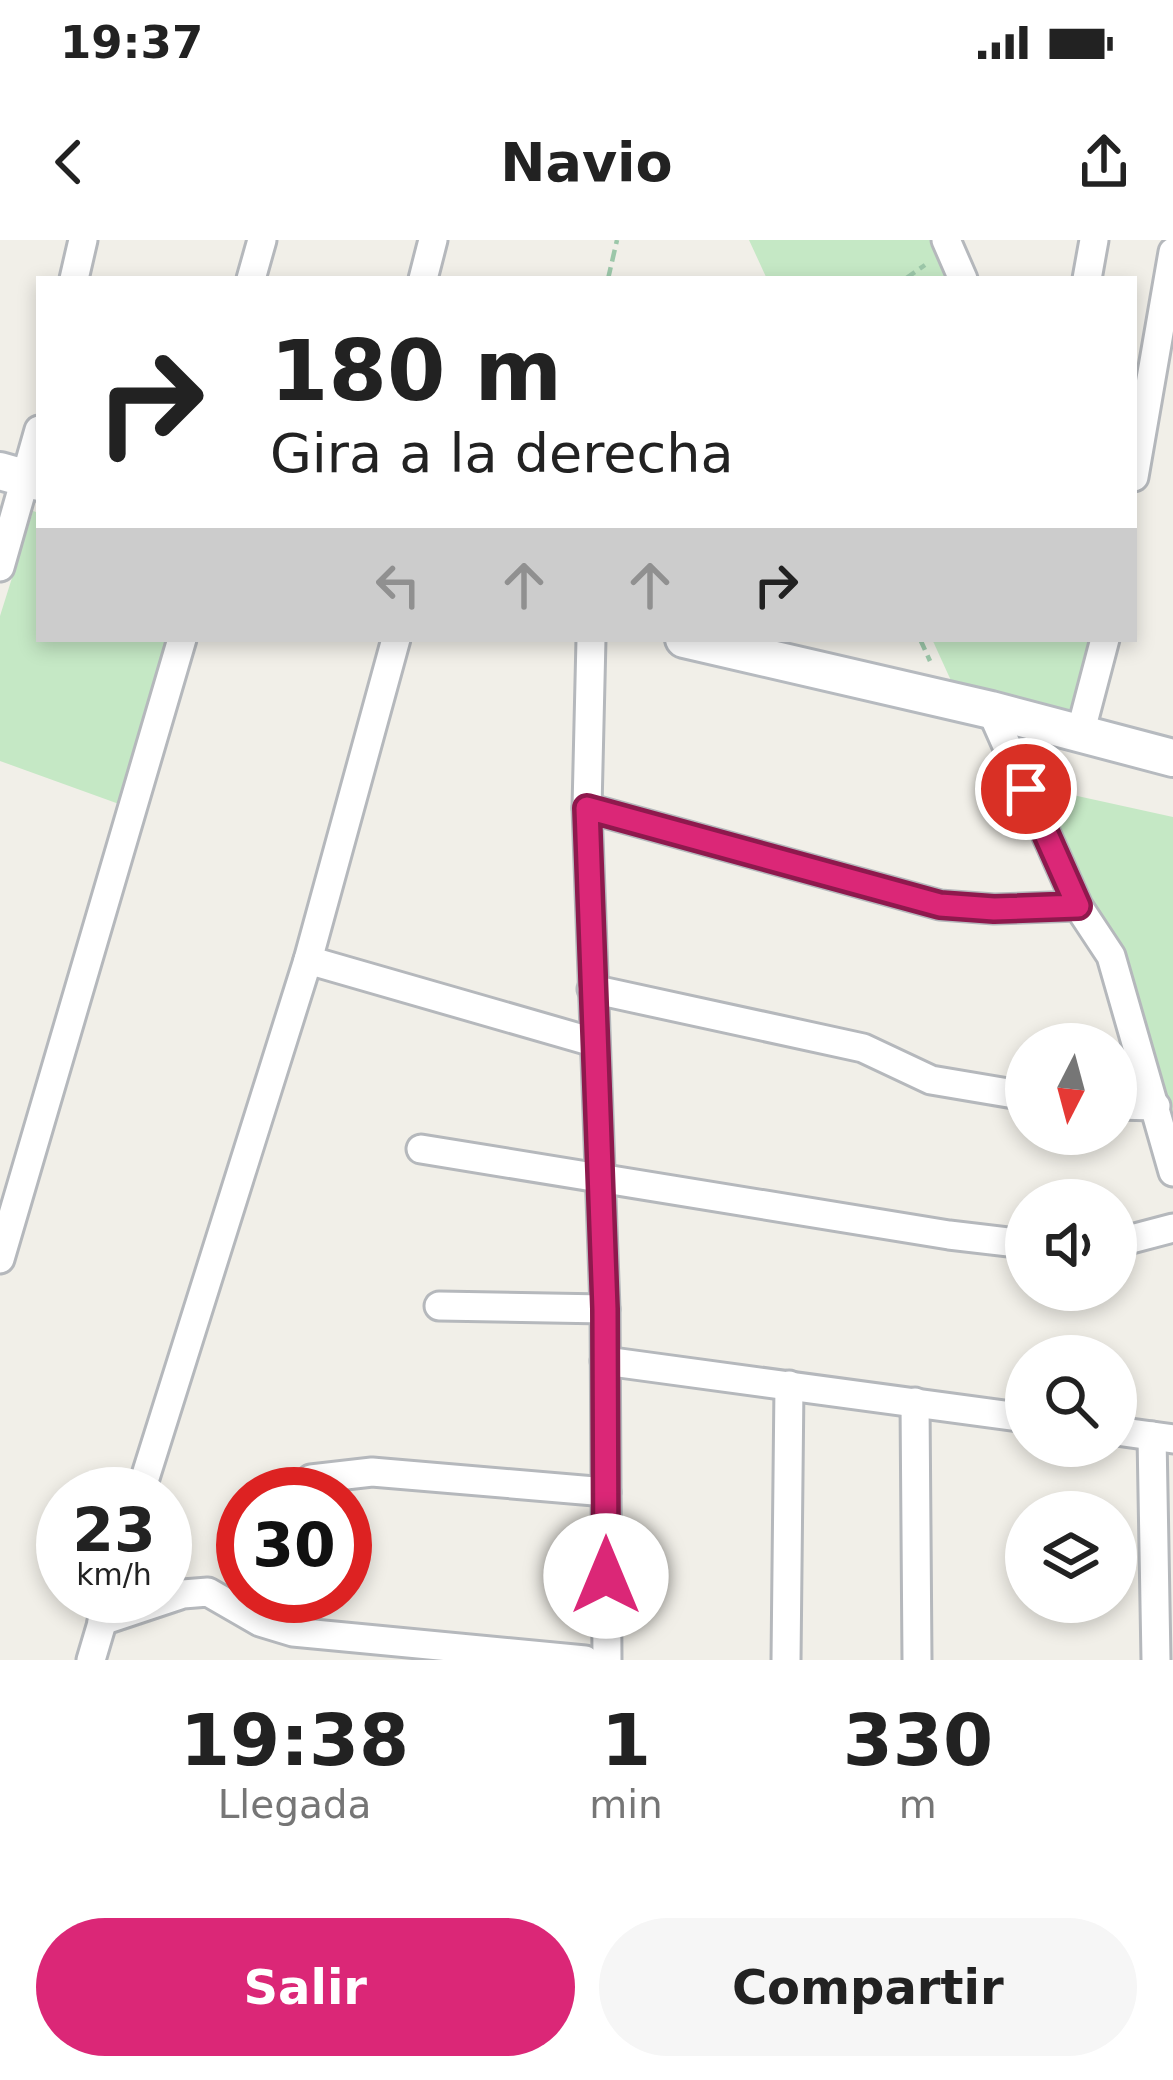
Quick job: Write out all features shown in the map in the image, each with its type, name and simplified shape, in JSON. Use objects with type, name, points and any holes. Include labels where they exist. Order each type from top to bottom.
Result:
[{"type":"street","points":[[75,276],[83,240]]},
{"type":"street","points":[[252,276],[262,240]]},
{"type":"street","points":[[424,276],[434,240]]},
{"type":"street","points":[[946,240],[962,276]]},
{"type":"street","points":[[1088,276],[1094,240]]},
{"type":"street","points":[[1137,460],[1173,252]]},
{"type":"street","points":[[0,567],[36,438]]},
{"type":"street","points":[[0,1259],[181,642]]},
{"type":"street","points":[[148,1467],[308,960],[395,642]]},
{"type":"street","points":[[591,642],[587,808],[605,1309],[607,1660]]},
{"type":"street","points":[[697,642],[1173,758]]},
{"type":"street","points":[[1080,734],[1105,642]]},
{"type":"street","points":[[991,710],[1078,906],[1111,956],[1173,1172]]},
{"type":"street","points":[[587,808],[940,905],[994,909],[1078,906]]},
{"type":"street","points":[[308,960],[593,1042]]},
{"type":"street","points":[[592,988],[862,1048],[931,1081],[1005,1093]]},
{"type":"street","points":[[1137,1106],[1156,1106]]},
{"type":"street","points":[[421,1149],[1005,1242]]},
{"type":"street","points":[[1137,1237],[1173,1228]]},
{"type":"street","points":[[439,1306],[605,1309]]},
{"type":"street","points":[[605,1360],[1005,1415]]},
{"type":"street","points":[[786,1660],[789,1385]]},
{"type":"street","points":[[915,1402],[917,1660]]},
{"type":"street","points":[[1156,1660],[1162,1437]]},
{"type":"street","points":[[372,1472],[606,1492]]},
{"type":"street","points":[[192,1593],[208,1592],[260,1622],[293,1632],[585,1660]]},
{"type":"street","points":[[91,1660],[102,1623]]},
{"type":"path","points":[[609,276],[616,240]]},
{"type":"green space","points":[[749,240],[933,240],[948,276],[766,276]]},
{"type":"green space","points":[[33,511],[36,642],[167,642],[119,804],[0,761],[0,616]]},
{"type":"green space","points":[[933,642],[1096,642],[1077,718],[953,685]]},
{"type":"green space","points":[[1014,782],[1173,817],[1173,1172],[1137,1055],[1137,1023],[1127,1023],[1108,961]]},
{"type":"route","points":[[606,1576],[605,1309],[587,808],[940,905],[994,909],[1078,906],[1026,789]]}]
